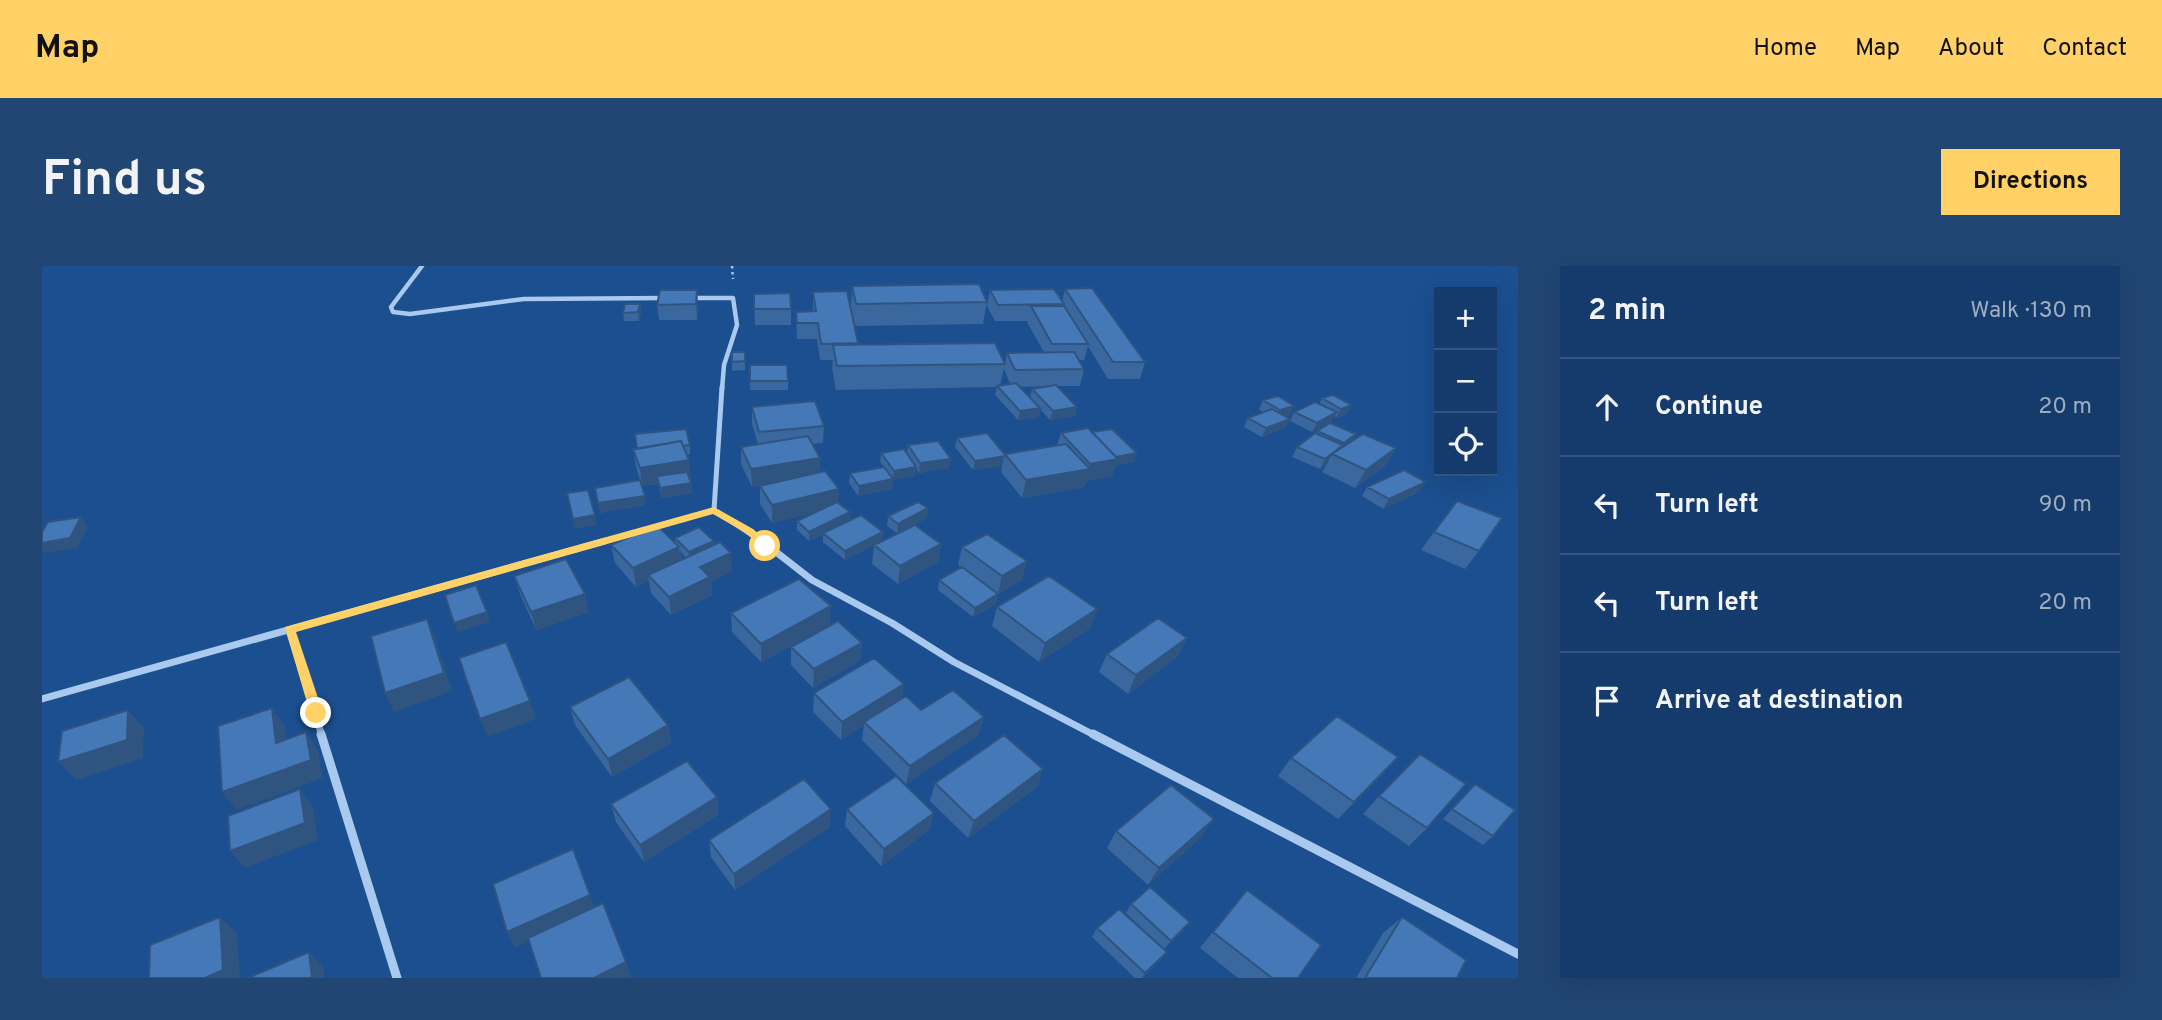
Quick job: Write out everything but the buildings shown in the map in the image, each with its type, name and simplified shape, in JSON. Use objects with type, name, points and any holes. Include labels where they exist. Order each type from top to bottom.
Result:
[{"type":"street","points":[[422,266],[391,307],[393,313],[410,314],[524,299],[733,298],[737,325],[724,365],[714,510]]},
{"type":"street","points":[[42,699],[714,510],[749,531],[812,580],[892,623],[954,662],[1518,954]]},
{"type":"street","points":[[289,630],[397,978]]},
{"type":"route","points":[[316,713],[289,630],[714,510],[749,531],[765,546]]}]
